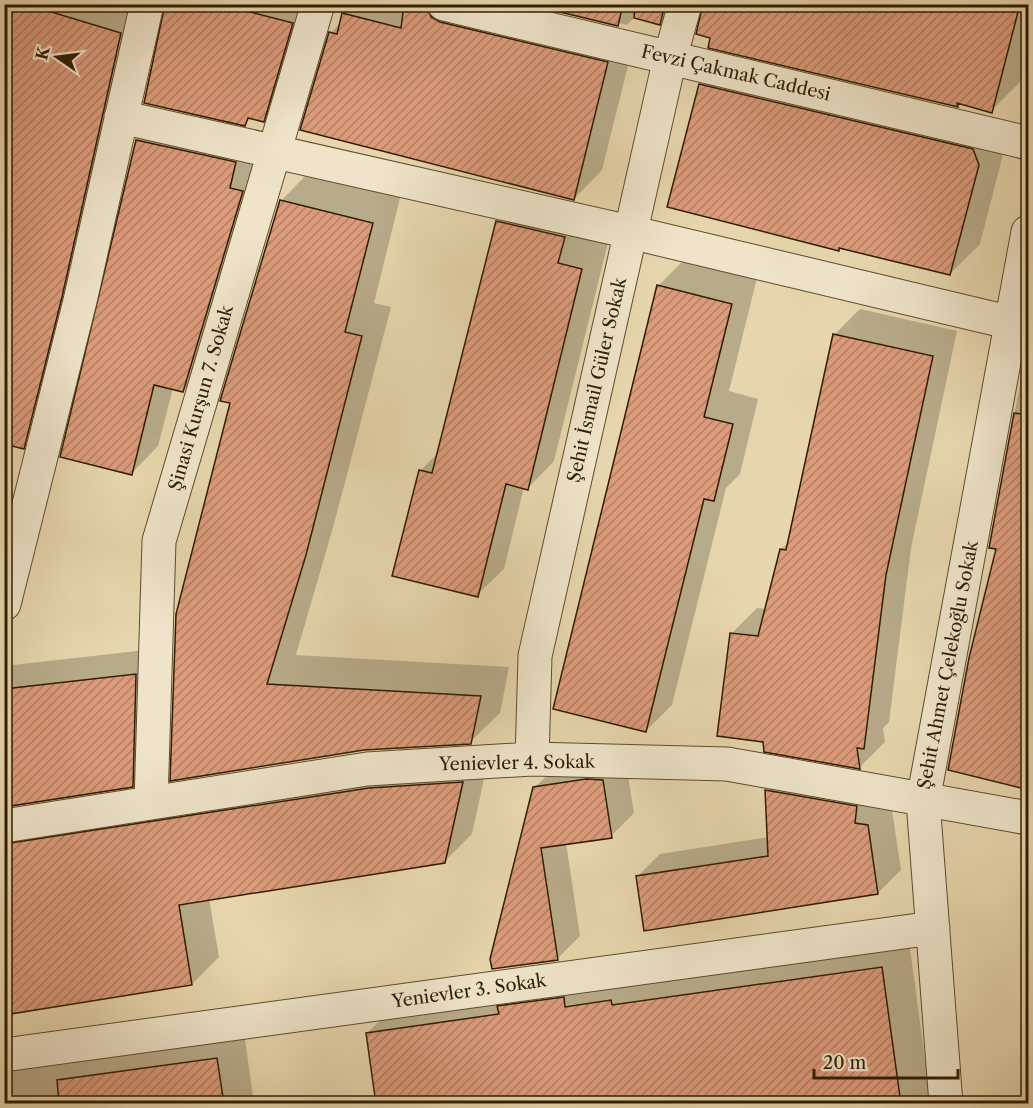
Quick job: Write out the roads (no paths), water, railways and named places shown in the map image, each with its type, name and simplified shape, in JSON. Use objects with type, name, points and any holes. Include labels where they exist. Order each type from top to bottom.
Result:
[{"type":"street","points":[[4,604],[80,301],[147,4]]},
{"type":"street","name":"Şinasi Kurşun 7. Sokak","points":[[152,803],[159,541],[318,4]]},
{"type":"street","name":"Fevzi Çakmak Caddesi","points":[[444,4],[1029,142]]},
{"type":"street","name":"Şehit İsmail Güler Sokak","points":[[532,759],[536,656],[630,232],[670,58],[685,4]]},
{"type":"street","points":[[121,117],[630,232],[1012,323]]},
{"type":"street","name":"Şehit Ahmet Çelekoğlu Sokak","points":[[946,1104],[923,801],[1029,231]]},
{"type":"street","name":"Yenievler 4. Sokak","points":[[4,826],[367,769],[532,759],[727,764],[923,801],[1029,818]]},
{"type":"street","name":"Yenievler 3. Sokak","points":[[4,1055],[933,928]]}]
